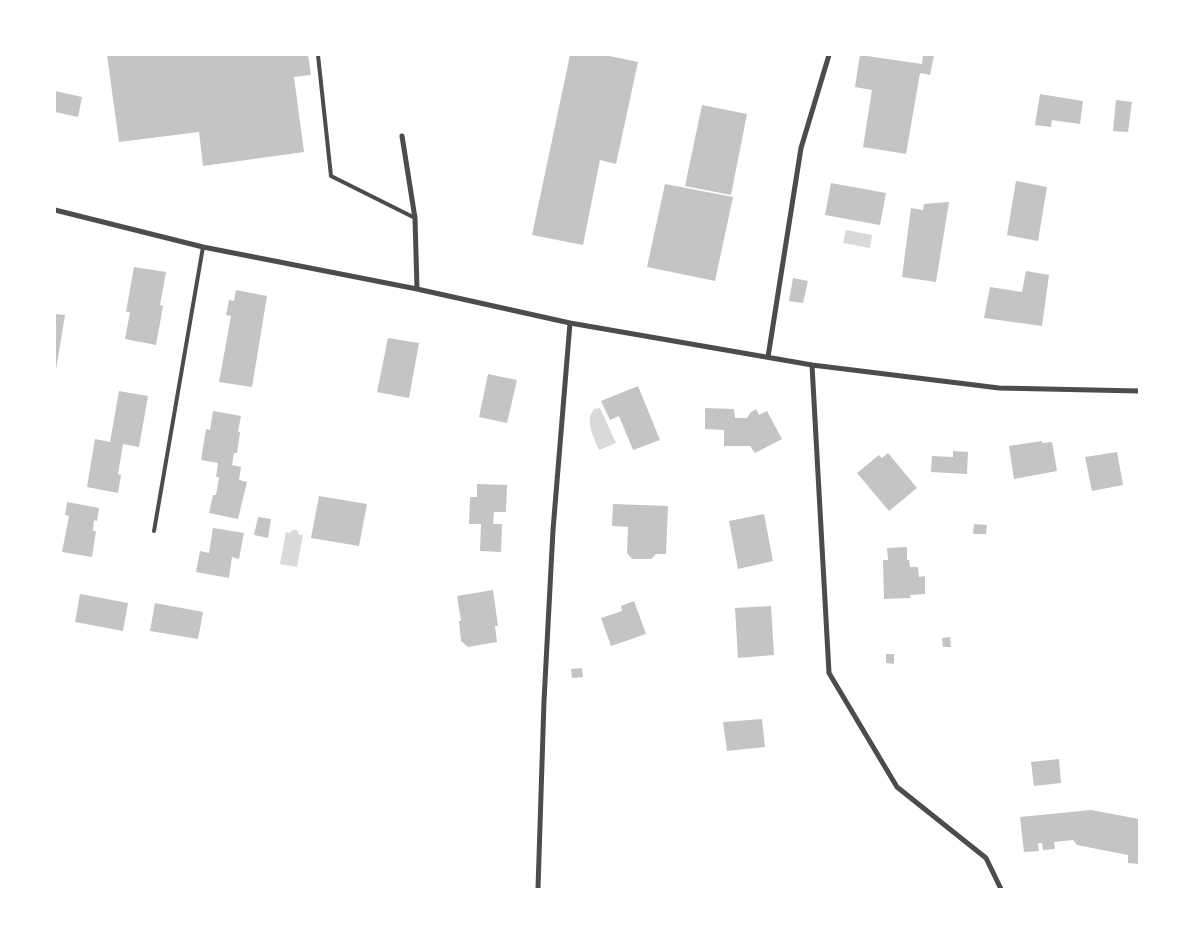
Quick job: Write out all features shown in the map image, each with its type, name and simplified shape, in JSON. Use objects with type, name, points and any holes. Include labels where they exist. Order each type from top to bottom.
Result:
[{"type":"street","points":[[768,357],[801,148],[829,55]]},
{"type":"street","points":[[402,136],[415,218],[416,289]]},
{"type":"street","points":[[55,210],[203,247],[416,289],[570,323],[812,365],[999,388],[1139,391]]},
{"type":"street","points":[[538,888],[544,701],[553,530],[570,323]]},
{"type":"street","points":[[812,365],[829,673],[896,787],[986,858],[1001,889]]},
{"type":"lane","points":[[318,55],[331,176],[415,218]]},
{"type":"lane","points":[[154,531],[203,247]]},
{"type":"shaded area","points":[[846,230],[872,235],[870,248],[843,243]]},
{"type":"shaded area","points":[[600,408],[616,443],[599,450],[591,429],[590,418],[594,409]]},
{"type":"shaded area","points":[[292,530],[297,530],[299,535],[303,535],[297,567],[280,564],[286,532],[290,533]]},
{"type":"building","points":[[107,55],[308,55],[311,75],[294,77],[304,152],[203,166],[199,132],[119,142]]},
{"type":"building","points":[[570,55],[605,55],[638,62],[616,164],[600,160],[583,245],[532,235]]},
{"type":"building","points":[[860,55],[922,64],[923,55],[934,55],[930,75],[920,73],[906,154],[863,147],[872,90],[855,87]]},
{"type":"building","points":[[55,91],[82,97],[78,117],[55,112]]},
{"type":"building","points":[[1040,94],[1083,101],[1080,124],[1052,120],[1051,127],[1035,125]]},
{"type":"building","points":[[1116,100],[1132,102],[1128,132],[1113,131]]},
{"type":"building","points":[[702,105],[747,114],[731,195],[685,186]]},
{"type":"building","points":[[1016,181],[1047,187],[1038,241],[1007,235]]},
{"type":"building","points":[[831,183],[886,193],[880,225],[825,215]]},
{"type":"building","points":[[665,184],[733,197],[715,281],[647,267]]},
{"type":"building","points":[[949,202],[936,282],[902,277],[911,208],[923,210],[924,204]]},
{"type":"building","points":[[134,267],[166,272],[160,305],[163,306],[156,345],[125,339],[130,312],[126,312]]},
{"type":"building","points":[[1026,271],[1049,275],[1042,326],[984,318],[990,287],[1022,292]]},
{"type":"building","points":[[793,278],[808,281],[803,303],[789,301]]},
{"type":"building","points":[[236,290],[267,296],[252,387],[219,382],[231,316],[226,315],[229,300],[234,301]]},
{"type":"building","points":[[55,314],[65,315],[56,370],[55,370]]},
{"type":"building","points":[[388,338],[419,343],[409,398],[377,392]]},
{"type":"building","points":[[488,374],[517,380],[507,423],[479,417]]},
{"type":"building","points":[[638,386],[660,440],[633,450],[619,416],[610,420],[601,401]]},
{"type":"building","points":[[119,391],[148,396],[139,447],[123,444],[118,474],[121,475],[118,493],[87,487],[95,439],[110,442]]},
{"type":"building","points":[[705,408],[734,409],[735,418],[747,418],[756,409],[759,415],[767,411],[782,439],[755,453],[750,446],[724,446],[724,430],[705,429]]},
{"type":"building","points":[[213,411],[241,416],[237,453],[234,453],[232,465],[241,467],[239,480],[247,482],[238,519],[209,513],[213,495],[216,495],[219,477],[216,477],[218,463],[201,460],[206,429],[210,430]]},
{"type":"building","points":[[1042,441],[1042,443],[1052,442],[1057,471],[1014,479],[1009,446]]},
{"type":"building","points":[[953,451],[968,452],[967,474],[931,472],[932,456],[953,457]]},
{"type":"building","points":[[1117,452],[1123,485],[1092,491],[1085,457]]},
{"type":"building","points":[[888,453],[917,488],[889,511],[857,473],[879,455],[882,458]]},
{"type":"building","points":[[477,484],[507,485],[506,512],[494,512],[493,524],[502,524],[501,552],[480,551],[481,524],[469,524],[470,497],[477,497]]},
{"type":"building","points":[[319,496],[367,504],[359,546],[311,538]]},
{"type":"building","points":[[67,502],[99,508],[97,521],[94,520],[93,531],[96,531],[92,557],[62,552],[69,516],[65,515]]},
{"type":"building","points":[[613,504],[668,506],[666,554],[656,554],[651,559],[632,559],[627,553],[628,527],[612,526]]},
{"type":"building","points":[[764,514],[773,561],[738,569],[729,521]]},
{"type":"building","points":[[258,517],[271,519],[268,538],[254,535]]},
{"type":"building","points":[[974,524],[987,525],[986,534],[973,534]]},
{"type":"building","points":[[213,528],[244,533],[239,559],[232,557],[229,578],[196,572],[200,551],[209,553]]},
{"type":"building","points":[[907,547],[907,560],[909,560],[910,567],[918,567],[919,577],[925,576],[925,594],[910,595],[911,598],[884,599],[883,560],[888,560],[887,548]]},
{"type":"building","points":[[493,590],[498,626],[495,626],[497,642],[468,647],[461,641],[459,621],[461,621],[457,596]]},
{"type":"building","points":[[80,594],[128,603],[123,631],[75,622]]},
{"type":"building","points":[[634,601],[646,634],[611,646],[601,618],[622,611],[621,606]]},
{"type":"building","points":[[155,603],[203,612],[198,639],[150,631]]},
{"type":"building","points":[[771,606],[774,655],[738,658],[735,608]]},
{"type":"building","points":[[950,637],[951,647],[943,647],[942,638]]},
{"type":"building","points":[[886,654],[894,654],[894,664],[886,663]]},
{"type":"building","points":[[582,668],[583,677],[572,678],[571,669]]},
{"type":"building","points":[[762,719],[765,747],[727,751],[723,722]]},
{"type":"building","points":[[1059,759],[1061,783],[1034,786],[1031,762]]},
{"type":"building","points":[[1091,810],[1139,819],[1139,864],[1128,863],[1128,855],[1077,845],[1073,840],[1054,842],[1055,849],[1043,850],[1042,843],[1038,843],[1039,851],[1024,852],[1020,817]]}]
